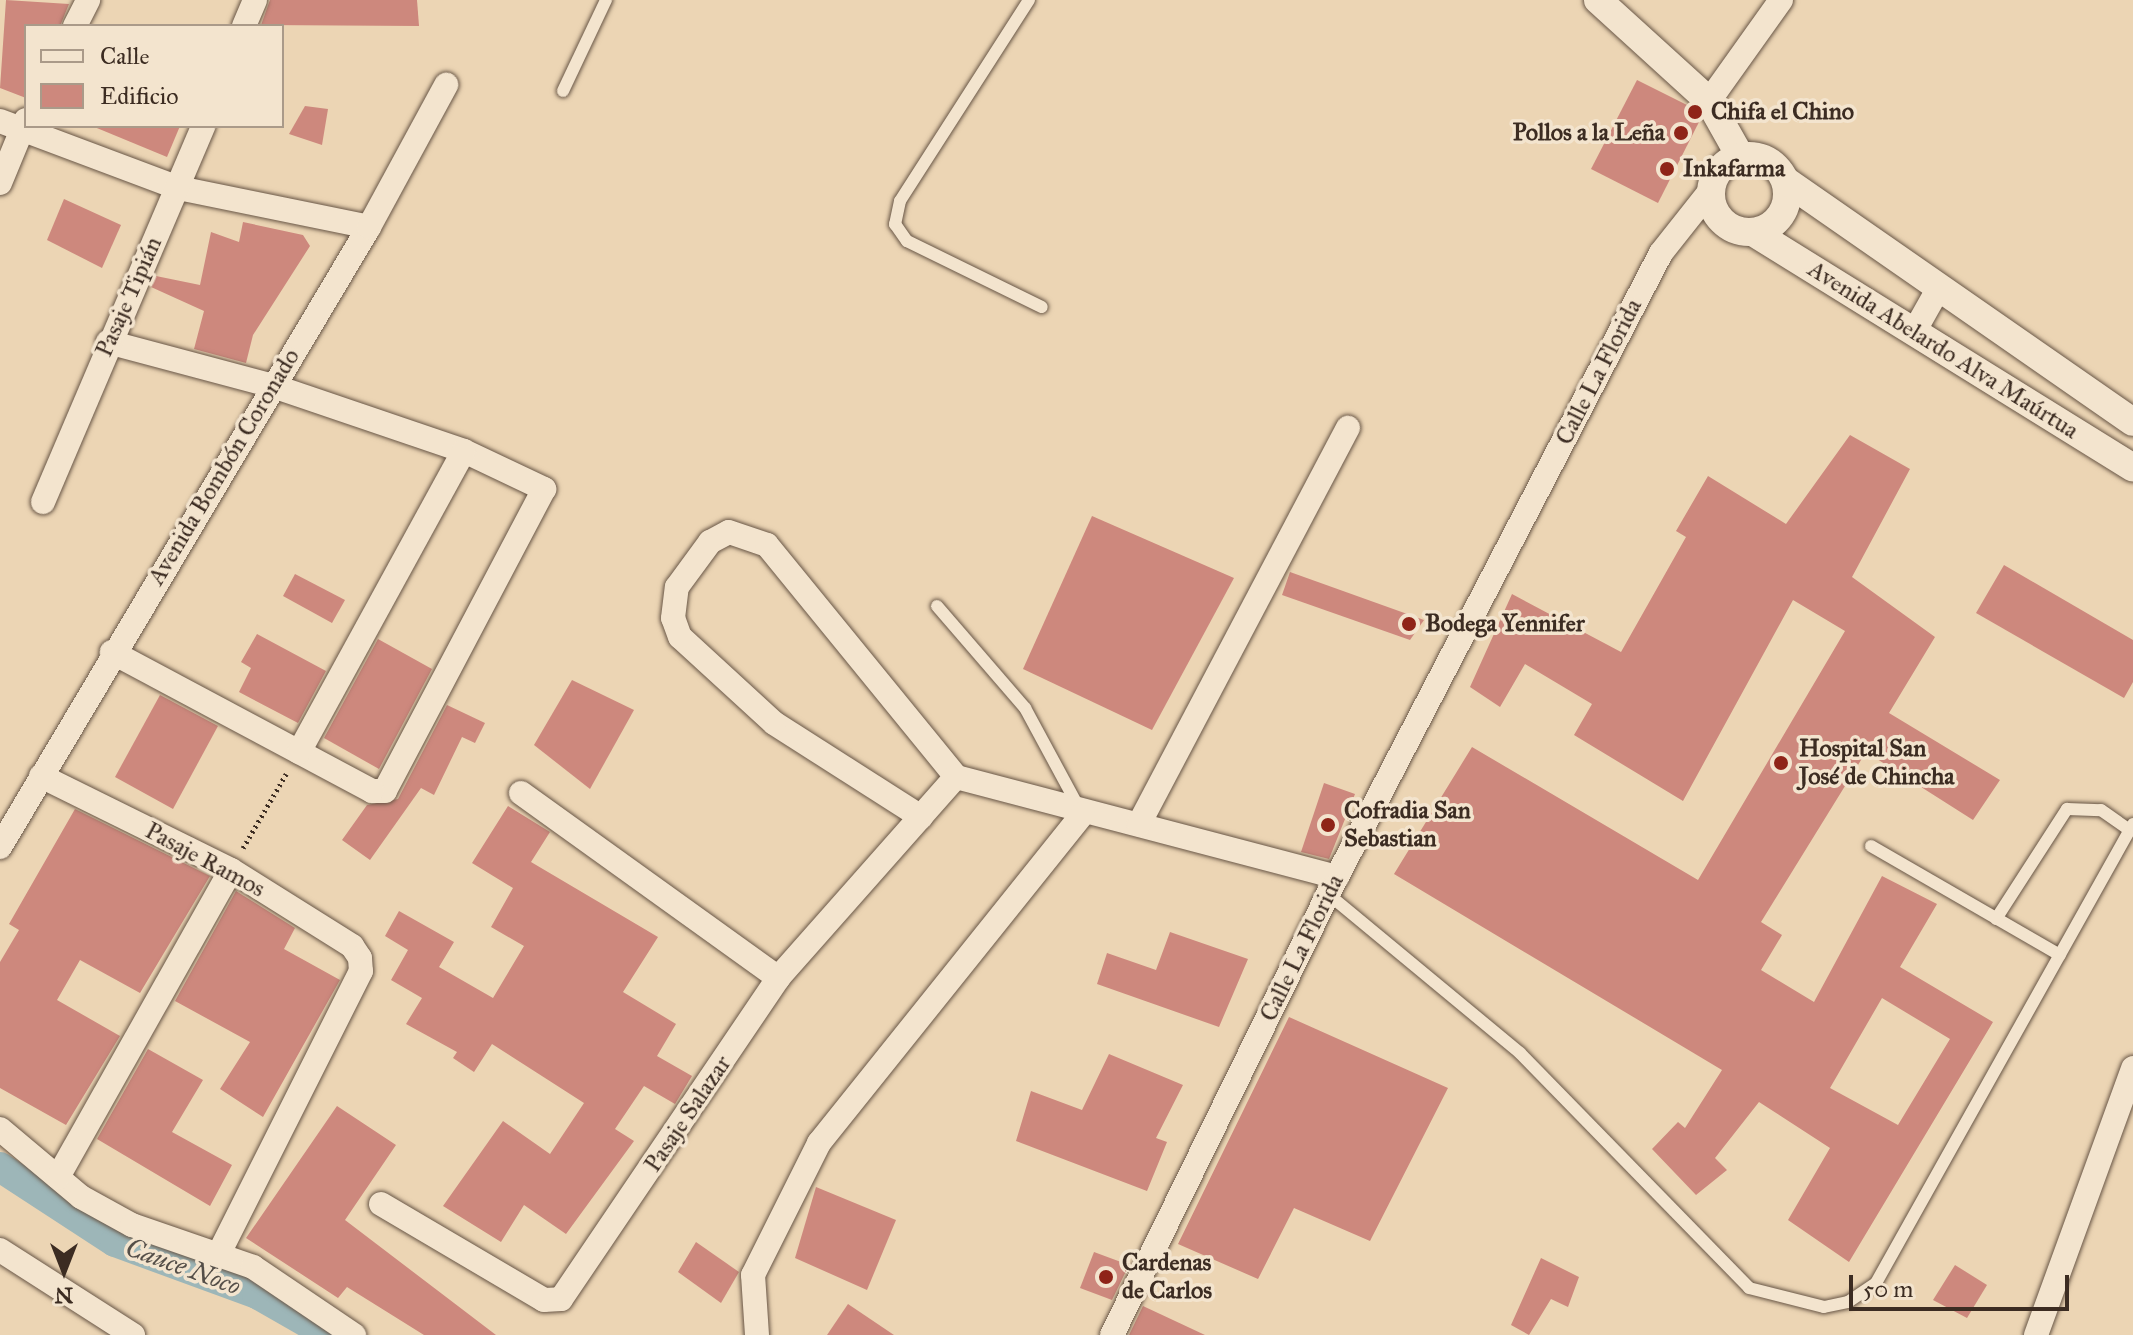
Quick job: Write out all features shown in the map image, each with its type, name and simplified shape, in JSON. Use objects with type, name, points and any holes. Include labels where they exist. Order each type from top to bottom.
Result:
[{"type":"street","points":[[76,24],[88,0]]},
{"type":"street","points":[[245,24],[255,0]]},
{"type":"street","points":[[1598,0],[1709,101],[1740,156]]},
{"type":"street","points":[[1709,101],[1781,0]]},
{"type":"street","name":"Avenida Bombón Coronado","points":[[0,847],[112,652],[369,227],[446,85]]},
{"type":"street","points":[[0,183],[15,124]]},
{"type":"street","points":[[25,128],[178,188],[369,227]]},
{"type":"street","name":"Pasaje Tipián","points":[[43,502],[108,342],[202,128]]},
{"type":"street","points":[[1740,156],[1762,157],[1786,181],[1782,214],[1753,232],[1722,222],[1711,190],[1720,169],[1740,156]]},
{"type":"street","name":"Avenida Abelardo Alva Maúrtua","points":[[1786,181],[1937,291],[2133,422]]},
{"type":"street","name":"Calle La Florida","points":[[1112,1335],[1333,886],[1661,253],[1711,190]]},
{"type":"street","name":"Avenida Abelardo Alva Maúrtua","points":[[1753,232],[2131,462]]},
{"type":"street","points":[[1914,332],[1937,291]]},
{"type":"street","points":[[108,342],[273,386],[464,451],[534,482],[544,500],[392,785],[372,791],[112,652]]},
{"type":"street","points":[[1139,824],[1348,428]]},
{"type":"street","points":[[299,752],[464,451]]},
{"type":"street","points":[[921,817],[774,723],[687,645],[673,618],[677,587],[693,556],[729,532],[767,545],[956,777],[1083,814],[1139,824],[1333,886]]},
{"type":"street","name":"Pasaje Ramos","points":[[41,776],[231,870],[352,946],[360,958],[361,971],[218,1255]]},
{"type":"street","name":"Pasaje Salazar","points":[[381,1204],[544,1300],[561,1299],[778,978],[956,777]]},
{"type":"street","points":[[521,793],[778,978]]},
{"type":"street","points":[[757,1335],[753,1275],[819,1143],[1083,814]]},
{"type":"street","points":[[58,1177],[231,870]]},
{"type":"street","points":[[2036,1335],[2133,1068]]},
{"type":"street","points":[[0,1129],[58,1177],[132,1225],[253,1267],[354,1335]]},
{"type":"street","points":[[0,1250],[133,1335]]},
{"type":"lane","points":[[563,91],[606,0]]},
{"type":"lane","points":[[1029,0],[900,201],[895,224],[907,241],[1042,307]]},
{"type":"lane","points":[[937,606],[1025,708],[1083,814]]},
{"type":"lane","points":[[1333,886],[1520,1053],[1749,1288],[1824,1307],[1848,1302],[1876,1283],[2132,827],[2101,810],[2067,809],[1996,919]]},
{"type":"lane","points":[[1871,846],[2060,955]]},
{"type":"path","points":[[231,870],[299,752]]},
{"type":"building","points":[[6,0],[69,4],[61,24],[24,24],[24,97],[0,88]]},
{"type":"building","points":[[270,0],[417,0],[419,26],[284,25],[261,24]]},
{"type":"building","points":[[1637,80],[1691,107],[1700,120],[1658,203],[1591,169]]},
{"type":"building","points":[[305,106],[328,109],[322,145],[289,134]]},
{"type":"building","points":[[97,128],[179,128],[167,157]]},
{"type":"building","points":[[64,199],[121,225],[102,268],[47,240]]},
{"type":"building","points":[[243,222],[303,235],[310,246],[253,335],[246,363],[194,349],[204,311],[151,287],[156,276],[200,285],[211,232],[239,242]]},
{"type":"building","points":[[1850,435],[1910,469],[1852,577],[1935,637],[1889,713],[2000,780],[1973,820],[1866,752],[1761,922],[1782,935],[1761,970],[1814,1002],[1882,876],[1937,904],[1900,967],[1993,1022],[1849,1262],[1788,1220],[1830,1148],[1759,1102],[1715,1158],[1727,1170],[1696,1195],[1652,1149],[1678,1122],[1685,1128],[1722,1070],[1394,874],[1472,747],[1698,880],[1845,631],[1793,600],[1683,801],[1574,735],[1592,704],[1525,664],[1500,707],[1470,687],[1512,594],[1621,652],[1686,537],[1676,531],[1708,476],[1786,524]],"holes":[[[1882,998],[1950,1039],[1898,1125],[1830,1088]]]},
{"type":"building","points":[[1092,516],[1234,578],[1152,730],[1023,669]]},
{"type":"building","points":[[2004,565],[2133,640],[2133,682],[2124,698],[1976,613]]},
{"type":"building","points":[[1290,572],[1424,620],[1410,640],[1282,595]]},
{"type":"building","points":[[295,574],[345,600],[332,623],[283,596]]},
{"type":"building","points":[[257,634],[326,671],[298,723],[239,692],[251,668],[241,662]]},
{"type":"building","points":[[378,639],[432,669],[379,769],[324,738]]},
{"type":"building","points":[[572,680],[634,710],[590,789],[534,745]]},
{"type":"building","points":[[160,695],[218,726],[173,809],[115,777]]},
{"type":"building","points":[[447,705],[485,723],[475,743],[462,737],[434,795],[421,788],[370,860],[342,840],[367,805],[398,799]]},
{"type":"building","name":"Cofradia San Sebastian","points":[[1324,783],[1355,794],[1329,859],[1301,852]]},
{"type":"building","points":[[508,806],[550,832],[531,862],[658,937],[623,992],[676,1024],[657,1056],[692,1076],[675,1104],[644,1086],[615,1129],[634,1141],[566,1234],[524,1205],[501,1242],[443,1206],[503,1121],[550,1154],[584,1103],[492,1044],[474,1072],[453,1058],[457,1052],[406,1024],[422,998],[391,980],[408,950],[385,936],[399,911],[454,942],[439,967],[493,998],[524,946],[491,927],[513,888],[472,863]]},
{"type":"building","points":[[75,809],[210,876],[140,993],[80,960],[57,1000],[120,1036],[66,1125],[0,1088],[0,962],[19,930],[9,924]]},
{"type":"building","points":[[236,891],[295,928],[284,949],[340,980],[263,1117],[220,1089],[250,1042],[175,1001]]},
{"type":"building","points":[[1170,932],[1248,959],[1219,1027],[1097,984],[1107,953],[1156,970]]},
{"type":"building","points":[[1289,1017],[1448,1088],[1370,1241],[1294,1208],[1258,1279],[1178,1244]]},
{"type":"building","points":[[148,1049],[203,1080],[172,1132],[232,1165],[210,1206],[97,1139]]},
{"type":"building","points":[[1109,1054],[1183,1085],[1156,1138],[1167,1142],[1147,1191],[1016,1141],[1031,1091],[1082,1110]]},
{"type":"building","points":[[337,1106],[396,1145],[345,1220],[496,1335],[424,1335],[347,1287],[338,1298],[246,1238]]},
{"type":"building","points":[[816,1187],[896,1220],[867,1290],[795,1258]]},
{"type":"building","points":[[696,1242],[739,1272],[721,1303],[678,1272]]},
{"type":"building","name":"Cardenas de Carlos","points":[[1094,1252],[1129,1265],[1112,1300],[1080,1288]]},
{"type":"building","points":[[1541,1258],[1579,1277],[1568,1307],[1551,1299],[1529,1335],[1511,1325]]},
{"type":"building","points":[[1955,1265],[1987,1285],[1967,1318],[1933,1300]]},
{"type":"building","points":[[848,1304],[894,1335],[827,1335]]},
{"type":"building","points":[[1143,1306],[1205,1335],[1129,1335]]},
{"type":"waterway","name":"Cauce Noco","points":[[0,1167],[115,1242],[257,1294],[329,1335]]},
{"type":"place","name":"Chifa el Chino","points":[[1695,112]]},
{"type":"place","name":"Pollos a la Leña","points":[[1681,133]]},
{"type":"place","name":"Inkafarma","points":[[1667,169]]},
{"type":"place","name":"Bodega Yennifer","points":[[1409,624]]},
{"type":"place","name":"Hospital San José de Chincha","points":[[1781,763]]},
{"type":"place","name":"Cofradia San Sebastian","points":[[1328,825]]},
{"type":"place","name":"Cardenas de Carlos","points":[[1106,1277]]}]
